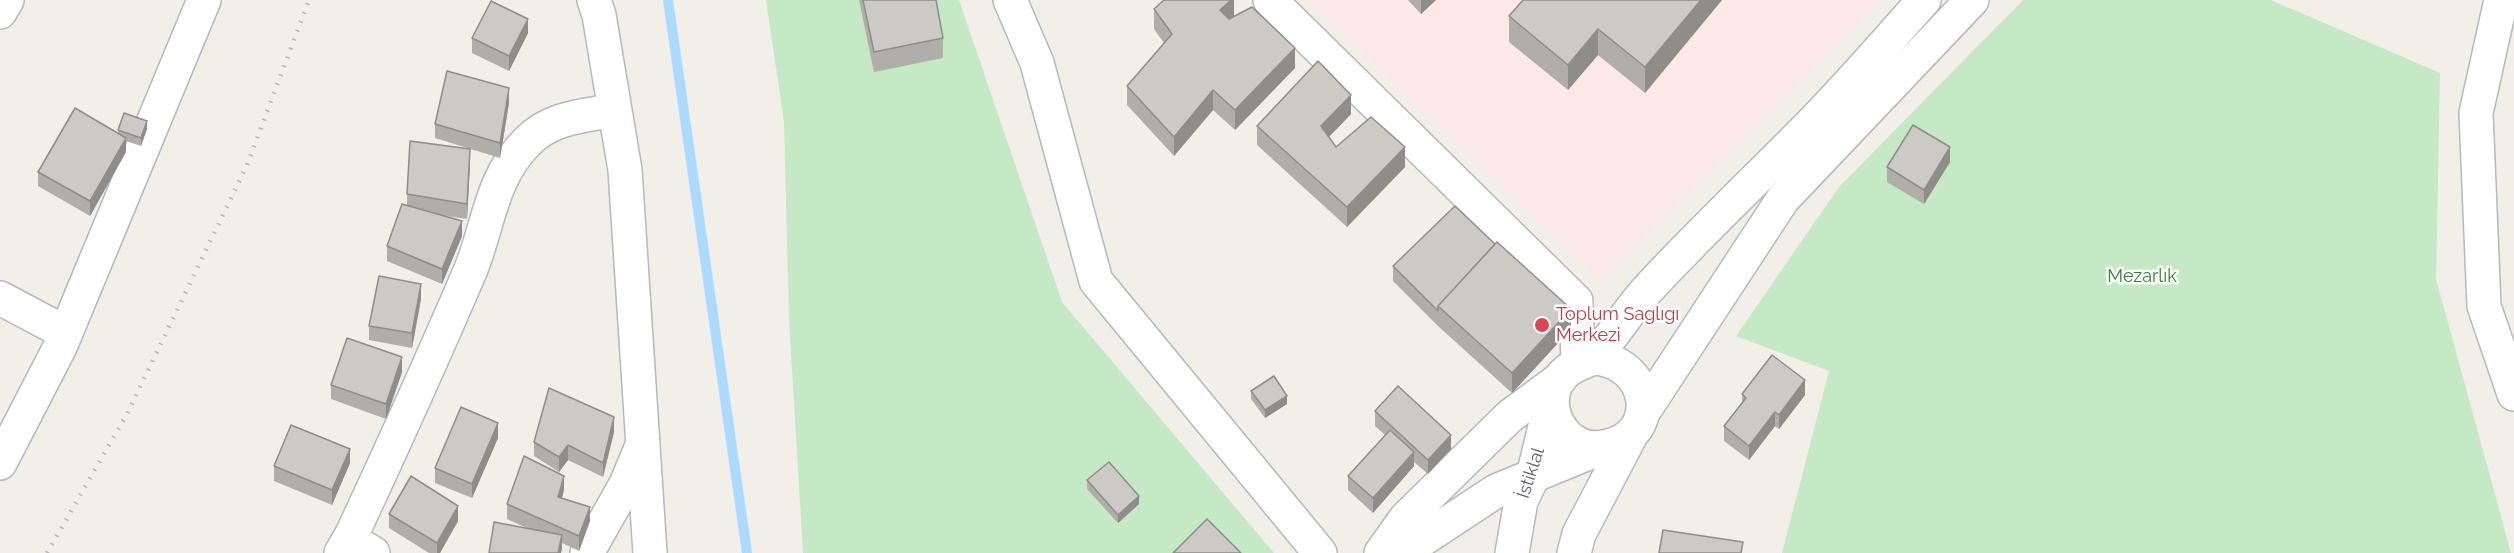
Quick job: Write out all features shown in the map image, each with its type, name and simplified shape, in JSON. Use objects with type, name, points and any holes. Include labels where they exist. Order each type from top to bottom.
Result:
[{"type":"street","points":[[0,12],[7,0]]},
{"type":"street","points":[[0,463],[66,333],[204,0]]},
{"type":"street","points":[[594,0],[599,15],[625,170],[650,553]]},
{"type":"street","points":[[1010,0],[1037,63],[1096,281],[1320,553]]},
{"type":"street","points":[[1270,0],[1576,301],[1571,373],[1553,410],[1557,425],[1566,436],[1582,446],[1598,449]]},
{"type":"street","points":[[1381,553],[1406,518],[1510,417],[1571,373],[1696,238],[1815,120],[1924,0]]},
{"type":"street","points":[[1574,553],[1579,534],[1636,424],[1783,199],[1972,0]]},
{"type":"street","points":[[2501,0],[2476,112],[2484,306],[2514,394]]},
{"type":"street","points":[[354,548],[468,276],[498,181],[527,142],[553,122],[615,110]]},
{"type":"street","points":[[0,297],[66,333]]},
{"type":"street","points":[[1402,553],[1496,491],[1598,449],[1618,444],[1636,424],[1641,389],[1633,375],[1621,364],[1606,359],[1571,373]]},
{"type":"street","name":"İstiklal","points":[[1512,553],[1521,501],[1533,476],[1571,373]]},
{"type":"street","points":[[587,553],[626,484],[644,442]]},
{"type":"shaded area","points":[[1309,0],[1881,0],[1600,279]]},
{"type":"green space","points":[[766,0],[959,0],[1062,302],[1274,553],[803,553],[789,319],[784,122]]},
{"type":"green space","name":"Mezarlık","points":[[2023,0],[2271,0],[2440,73],[2436,279],[2511,553],[1782,553],[1829,371],[1736,336],[1839,187]]},
{"type":"building","points":[[863,0],[936,0],[943,38],[874,52]]},
{"type":"building","points":[[1164,0],[1231,0],[1220,10],[1229,19],[1252,7],[1295,48],[1235,110],[1213,90],[1174,137],[1127,86],[1172,34],[1154,9]]},
{"type":"building","points":[[1523,0],[1701,0],[1645,67],[1598,29],[1568,65],[1509,16]]},
{"type":"building","points":[[491,1],[528,19],[509,56],[472,38]]},
{"type":"building","points":[[1318,61],[1351,95],[1321,126],[1336,147],[1371,117],[1405,147],[1347,207],[1257,126]]},
{"type":"building","points":[[447,71],[509,88],[500,143],[435,124]]},
{"type":"building","points":[[75,108],[126,138],[90,201],[38,172]]},
{"type":"building","points":[[124,113],[147,121],[141,138],[118,130]]},
{"type":"building","points":[[1913,125],[1950,147],[1924,190],[1887,167]]},
{"type":"building","points":[[410,141],[470,149],[467,204],[407,194]]},
{"type":"building","points":[[402,204],[462,221],[442,269],[387,246]]},
{"type":"building","points":[[1455,206],[1495,244],[1438,306],[1438,311],[1393,266]]},
{"type":"building","points":[[1497,242],[1571,309],[1512,373],[1438,306]]},
{"type":"building","points":[[379,276],[421,284],[412,333],[369,326]]},
{"type":"building","points":[[347,338],[402,357],[386,404],[331,385]]},
{"type":"building","points":[[1772,355],[1805,380],[1779,415],[1775,412],[1749,446],[1724,426],[1746,398],[1742,394]]},
{"type":"building","points":[[1274,376],[1287,396],[1265,410],[1251,391]]},
{"type":"building","points":[[1398,386],[1451,435],[1428,460],[1375,411]]},
{"type":"building","points":[[549,388],[614,417],[603,463],[568,445],[559,457],[534,442]]},
{"type":"building","points":[[461,407],[498,423],[472,484],[435,468]]},
{"type":"building","points":[[291,425],[350,449],[332,490],[274,466]]},
{"type":"building","points":[[1390,430],[1414,452],[1373,498],[1348,476]]},
{"type":"building","points":[[524,456],[564,476],[558,497],[590,507],[579,536],[507,504]]},
{"type":"building","points":[[1109,462],[1139,496],[1118,515],[1087,480]]},
{"type":"building","points":[[411,476],[458,506],[437,543],[389,514]]},
{"type":"building","points":[[1207,519],[1241,553],[1173,553]]},
{"type":"building","points":[[494,522],[562,535],[558,553],[489,553]]},
{"type":"building","points":[[1663,530],[1743,542],[1741,553],[1659,553]]},
{"type":"waterway","points":[[668,0],[747,553]]},
{"type":"railway","points":[[47,553],[127,414],[247,165],[309,0]]},
{"type":"place","name":"Toplum Saglıgı Merkezi","points":[[1542,325]]}]
